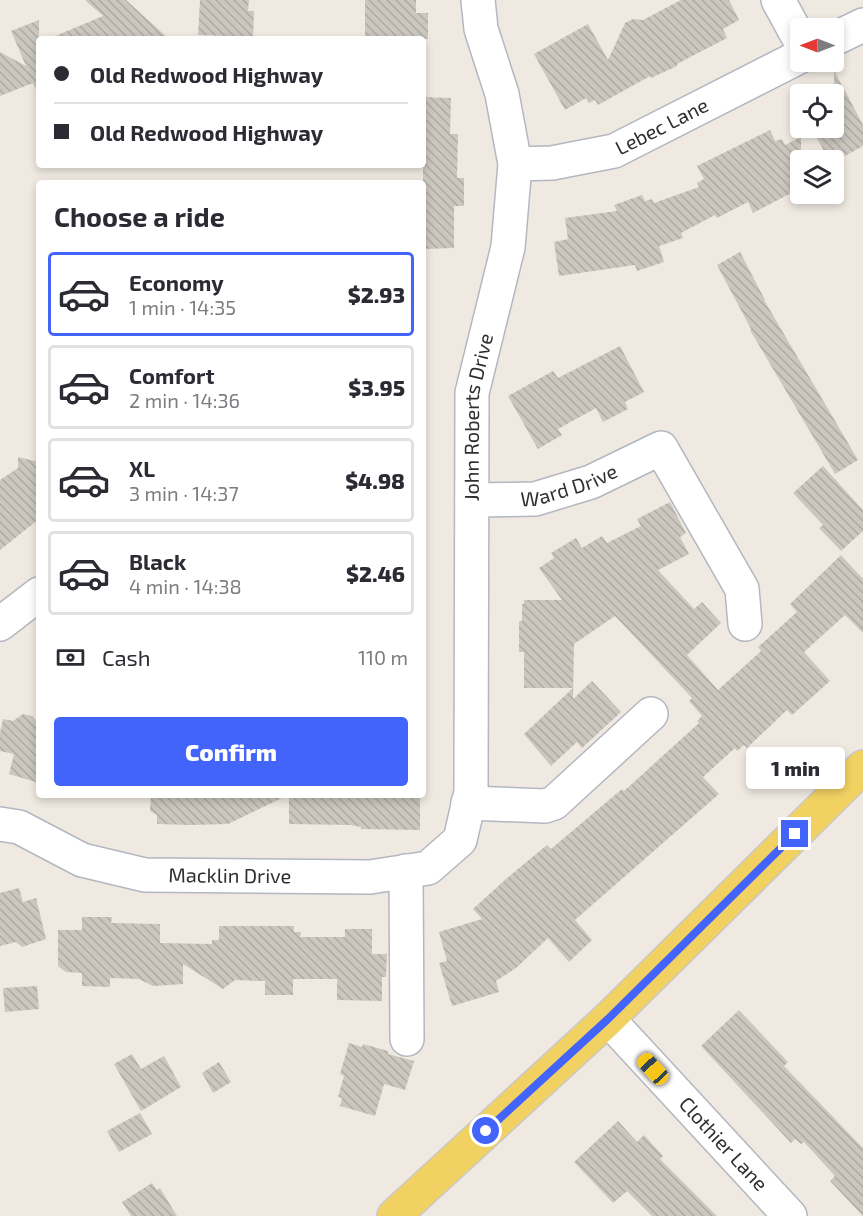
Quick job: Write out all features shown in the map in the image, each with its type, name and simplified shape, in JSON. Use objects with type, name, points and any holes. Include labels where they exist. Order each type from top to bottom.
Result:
[{"type":"main road","points":[[395,1216],[608,1019],[863,767]]},
{"type":"street","name":"John Roberts Drive","points":[[460,840],[471,792],[472,393],[508,247],[515,164],[502,94],[481,29],[478,0]]},
{"type":"street","points":[[778,0],[790,22]]},
{"type":"street","points":[[844,35],[863,26]]},
{"type":"street","name":"Lebec Lane","points":[[515,164],[552,163],[614,152],[790,62]]},
{"type":"street","name":"Ward Drive","points":[[472,500],[536,499],[591,482],[661,448],[741,589],[745,624]]},
{"type":"street","points":[[0,624],[36,596]]},
{"type":"street","points":[[468,804],[545,806],[554,803],[651,714]]},
{"type":"street","name":"Macklin Drive","points":[[0,824],[19,827],[82,860],[145,874],[370,876],[428,868],[460,840]]},
{"type":"street","points":[[406,871],[407,1039]]},
{"type":"street","name":"Clothier Lane","points":[[608,1019],[790,1216]]},
{"type":"building","points":[[85,0],[126,0],[166,36],[55,36],[103,16]]},
{"type":"building","points":[[200,0],[249,0],[248,11],[254,11],[253,36],[198,35]]},
{"type":"building","points":[[365,0],[416,0],[416,13],[428,13],[428,39],[426,36],[365,36]]},
{"type":"building","points":[[681,0],[729,0],[739,20],[723,29],[727,38],[677,66],[651,78],[650,76],[598,105],[595,100],[589,103],[586,98],[565,110],[534,54],[588,24],[608,60],[625,23],[633,19],[643,20]]},
{"type":"building","points":[[39,20],[39,36],[36,36],[36,90],[33,83],[0,96],[0,52],[26,66],[11,31]]},
{"type":"building","points":[[834,72],[835,72],[841,84],[834,84]]},
{"type":"building","points":[[844,89],[863,125],[863,146],[844,156],[844,150],[823,150],[817,138],[844,138]]},
{"type":"building","points":[[426,97],[451,98],[450,134],[458,134],[457,178],[464,178],[464,206],[454,206],[454,248],[426,249],[426,180],[423,180],[423,168],[426,168]]},
{"type":"building","points":[[770,130],[775,141],[782,139],[785,145],[801,138],[801,150],[790,150],[790,194],[753,213],[748,202],[717,218],[715,215],[681,233],[683,238],[659,246],[664,262],[637,271],[635,265],[559,276],[554,242],[568,239],[565,218],[617,211],[614,205],[642,195],[645,201],[652,199],[654,203],[699,187],[697,183],[704,179],[697,166]]},
{"type":"building","points":[[740,252],[764,300],[858,460],[835,474],[750,330],[717,265]]},
{"type":"building","points":[[620,346],[644,392],[625,402],[628,409],[603,422],[596,408],[558,429],[562,435],[538,449],[508,396],[553,371],[558,378]]},
{"type":"building","points":[[18,457],[36,461],[36,521],[0,550],[0,480],[18,468]]},
{"type":"building","points":[[823,466],[863,510],[863,531],[841,551],[819,528],[823,525],[793,493]]},
{"type":"building","points":[[670,502],[686,533],[680,537],[689,554],[658,570],[694,609],[702,602],[721,623],[687,655],[718,690],[761,651],[758,647],[797,612],[790,604],[841,555],[863,579],[863,633],[845,615],[804,652],[830,681],[792,715],[787,710],[747,748],[744,745],[737,751],[735,748],[703,777],[719,794],[575,920],[592,940],[569,962],[548,938],[516,968],[496,981],[499,992],[452,1006],[439,963],[447,961],[439,932],[482,919],[473,909],[506,879],[547,845],[551,849],[622,789],[624,791],[699,723],[697,721],[702,716],[689,701],[692,698],[615,616],[574,644],[573,699],[592,681],[621,712],[582,748],[577,742],[551,766],[524,734],[573,688],[524,688],[524,652],[519,652],[519,621],[522,621],[522,604],[524,600],[562,600],[539,568],[554,558],[551,553],[576,538],[582,548],[602,536],[607,543],[641,526],[637,519]]},
{"type":"building","points":[[23,714],[32,716],[36,721],[36,782],[9,774],[14,754],[0,751],[3,719],[13,721]]},
{"type":"building","points":[[151,798],[282,798],[228,824],[157,824],[157,815],[150,811]]},
{"type":"building","points":[[289,798],[420,798],[420,830],[289,824]]},
{"type":"building","points":[[19,888],[23,902],[36,898],[46,939],[22,947],[16,942],[0,946],[0,893]]},
{"type":"building","points":[[82,917],[112,917],[111,923],[160,924],[160,943],[212,944],[212,940],[219,940],[219,926],[294,926],[294,932],[301,932],[300,937],[345,937],[345,929],[372,929],[372,954],[387,954],[386,977],[382,977],[382,1001],[337,1000],[337,979],[293,979],[293,995],[265,995],[265,981],[235,980],[223,989],[183,964],[183,984],[153,986],[139,979],[110,978],[110,987],[82,986],[82,973],[66,972],[58,966],[58,930],[82,930]]},
{"type":"building","points":[[37,986],[39,1009],[5,1012],[3,988]]},
{"type":"building","points":[[739,1010],[788,1062],[784,1066],[863,1148],[863,1216],[830,1181],[835,1176],[804,1142],[801,1144],[795,1139],[791,1143],[701,1046]]},
{"type":"building","points":[[349,1043],[362,1047],[363,1044],[414,1061],[405,1090],[384,1084],[375,1116],[340,1106],[342,1098],[338,1097],[344,1076],[340,1074]]},
{"type":"building","points":[[132,1054],[141,1069],[164,1056],[181,1087],[141,1111],[114,1064]]},
{"type":"building","points":[[219,1062],[231,1082],[213,1093],[202,1073]]},
{"type":"building","points":[[140,1113],[152,1134],[119,1152],[107,1131]]},
{"type":"building","points":[[618,1121],[637,1142],[644,1135],[663,1156],[660,1159],[717,1216],[652,1216],[627,1191],[613,1203],[574,1162]]},
{"type":"building","points":[[152,1183],[157,1190],[160,1188],[177,1216],[131,1216],[122,1202]]},
{"type":"route","points":[[486,1131],[608,1019],[795,834]]}]
